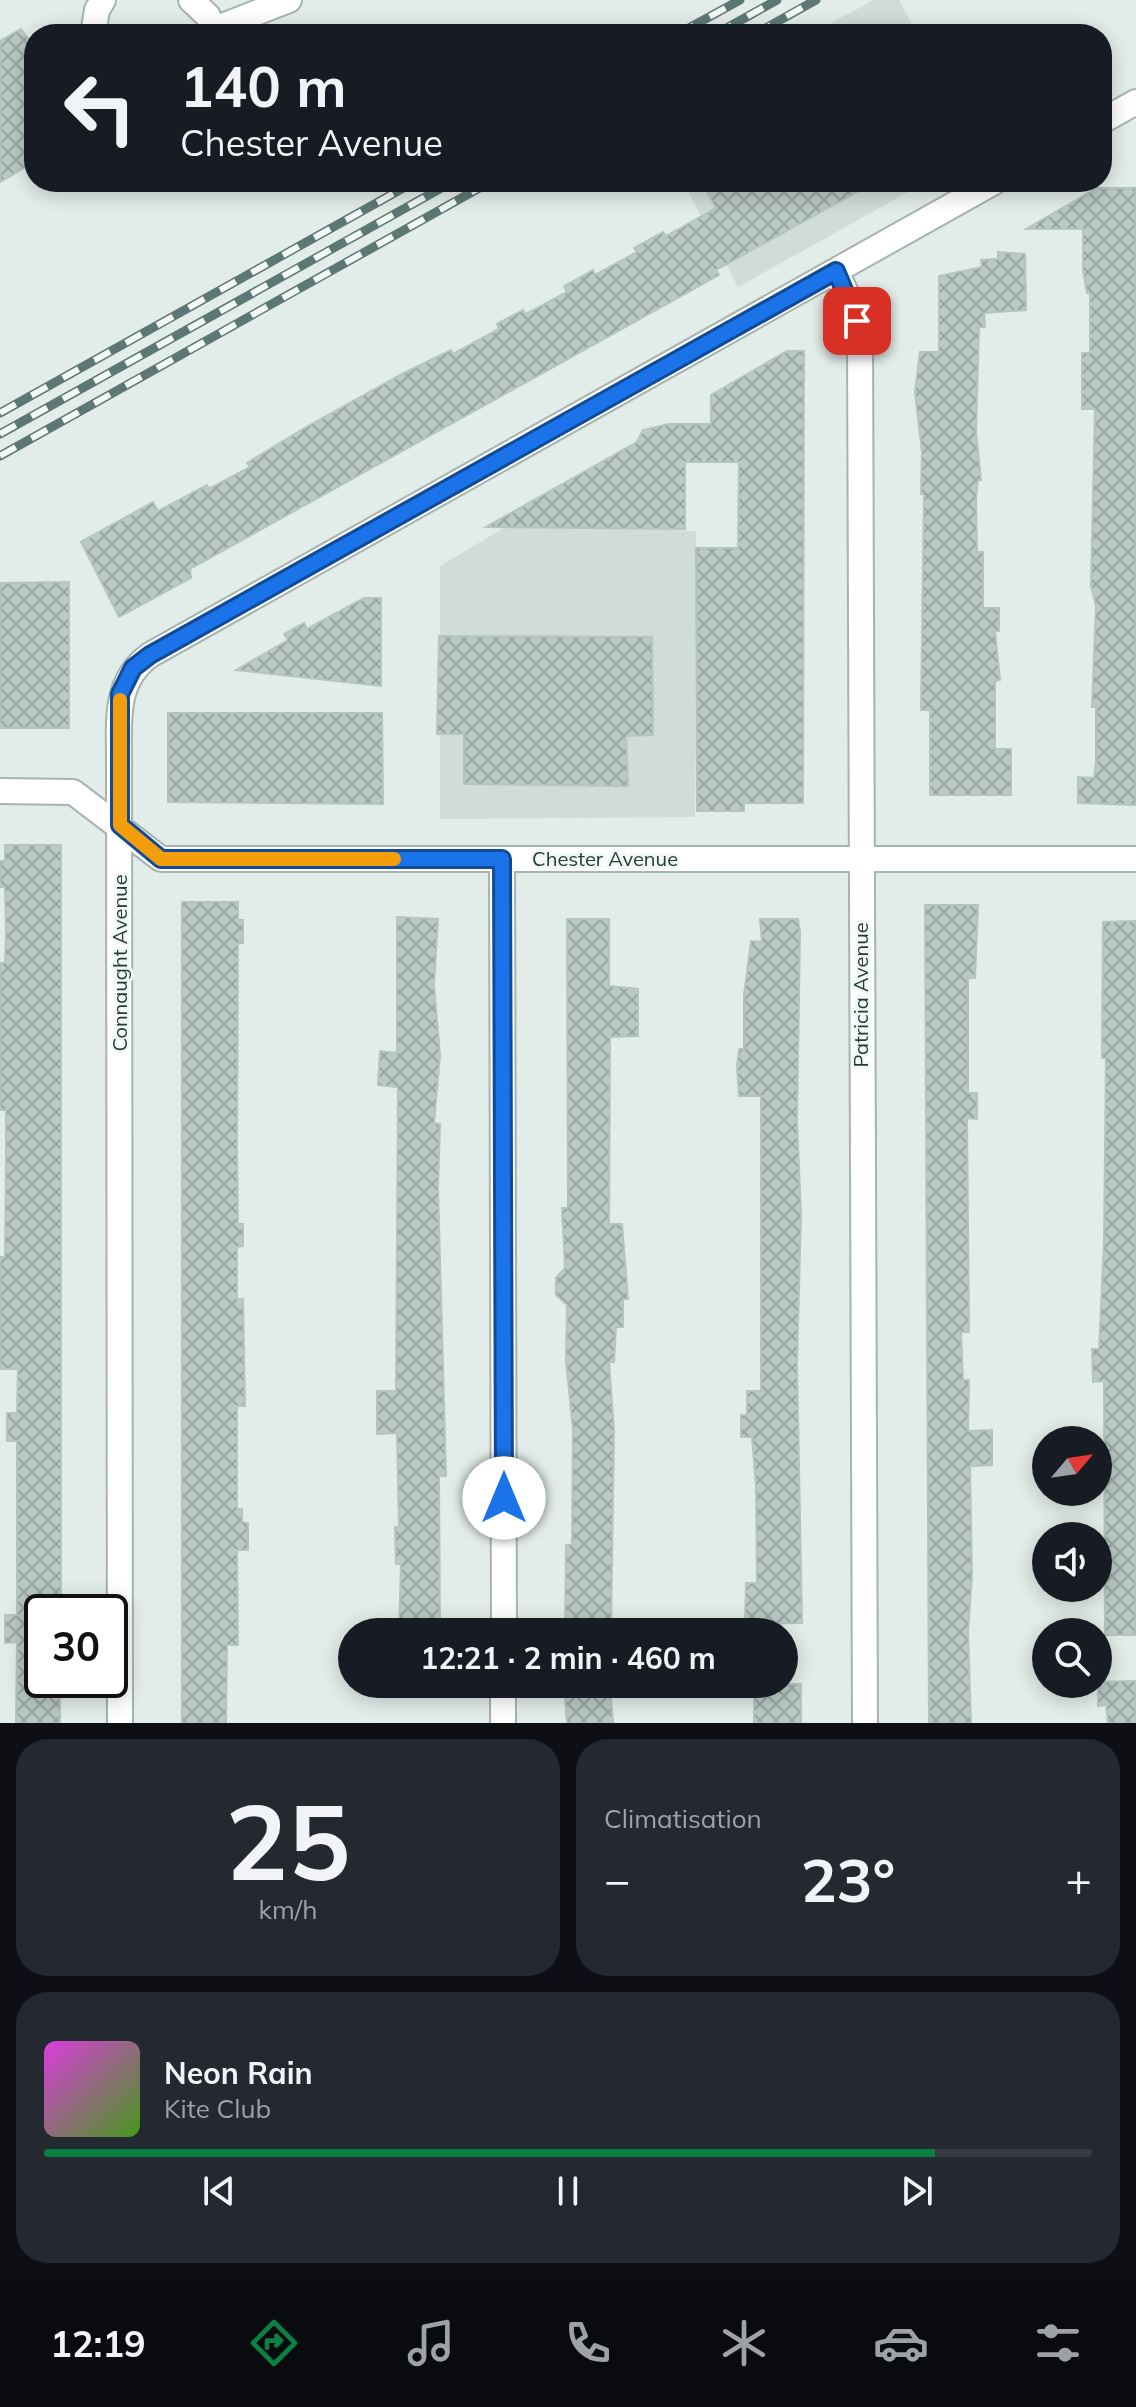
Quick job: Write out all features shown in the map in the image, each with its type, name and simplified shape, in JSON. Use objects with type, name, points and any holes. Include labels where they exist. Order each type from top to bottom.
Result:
[{"type":"street","points":[[95,24],[103,0]]},
{"type":"street","points":[[191,0],[209,24]]},
{"type":"street","points":[[234,24],[289,0]]},
{"type":"street","points":[[1112,115],[1136,102]]},
{"type":"street","name":"Connaught Avenue","points":[[120,1723],[120,694],[127,677],[140,662],[976,192]]},
{"type":"street","name":"Patricia Avenue","points":[[836,271],[852,306],[860,337],[865,1723]]},
{"type":"street","name":"Chester Avenue","points":[[0,791],[73,792],[161,859],[1136,859]]},
{"type":"street","points":[[502,859],[504,1618]]},
{"type":"street","points":[[503,1698],[503,1723]]},
{"type":"shaded area","points":[[874,0],[899,0],[912,24],[830,24]]},
{"type":"shaded area","points":[[688,192],[908,192],[738,287]]},
{"type":"shaded area","points":[[509,525],[696,531],[695,817],[440,819],[440,566]]},
{"type":"building","points":[[21,29],[24,33],[24,168],[0,182],[0,41]]},
{"type":"building","points":[[1136,188],[1136,805],[1078,803],[1078,777],[1094,778],[1096,762],[1096,707],[1092,707],[1096,606],[1091,586],[1095,409],[1082,409],[1082,353],[1090,353],[1090,293],[1087,293],[1083,270],[1083,229],[1026,229],[1090,192]]},
{"type":"building","points":[[707,192],[857,192],[716,270],[719,275],[190,569],[191,578],[119,617],[81,542],[153,502],[158,511],[207,485],[209,489],[250,467],[247,463],[308,426],[402,374],[451,350],[453,354],[499,329],[497,324],[523,310],[526,314],[567,292],[564,286],[593,270],[595,275],[637,252],[634,248],[663,232],[666,236],[716,208]]},
{"type":"building","points":[[998,252],[1025,254],[1026,310],[984,313],[985,327],[979,327],[976,432],[981,480],[978,480],[976,499],[977,552],[983,552],[983,608],[999,608],[999,631],[995,631],[1000,680],[995,681],[995,749],[1011,749],[1011,795],[930,795],[930,710],[921,710],[924,494],[921,494],[922,452],[915,392],[920,352],[939,352],[939,276],[982,267],[981,260],[998,259]]},
{"type":"building","points":[[787,351],[804,351],[803,803],[744,803],[744,811],[697,811],[696,548],[738,548],[739,462],[685,462],[685,529],[486,527],[637,442],[643,430],[669,424],[711,424],[711,395]]},
{"type":"building","points":[[69,582],[69,728],[0,728],[0,583]]},
{"type":"building","points":[[364,598],[381,598],[381,686],[236,670],[288,640],[284,634],[304,623],[307,629]]},
{"type":"building","points":[[439,636],[652,637],[653,735],[626,736],[628,786],[464,784],[464,734],[437,734]]},
{"type":"building","points":[[168,713],[382,713],[383,804],[168,802]]},
{"type":"building","points":[[5,845],[61,845],[61,1594],[24,1594],[24,1698],[60,1698],[60,1723],[16,1723],[17,1642],[5,1643],[5,1615],[17,1615],[17,1441],[7,1441],[7,1413],[17,1413],[18,1369],[0,1369],[0,1257],[5,1257],[6,1110],[0,1110],[0,963],[5,963],[6,934],[5,887],[0,887],[0,861],[5,861]]},
{"type":"building","points":[[182,902],[238,902],[238,920],[243,920],[243,943],[238,943],[237,1149],[238,1224],[243,1224],[243,1246],[237,1247],[237,1299],[243,1299],[245,1406],[237,1406],[237,1509],[242,1509],[242,1522],[248,1523],[248,1550],[237,1550],[238,1645],[227,1645],[226,1723],[182,1723]]},
{"type":"building","points":[[925,905],[978,905],[975,978],[968,978],[968,1093],[977,1093],[977,1119],[967,1118],[969,1332],[961,1332],[963,1380],[969,1380],[968,1431],[992,1430],[992,1465],[970,1466],[972,1575],[968,1632],[971,1723],[929,1723]]},
{"type":"building","points":[[397,917],[438,919],[434,985],[440,1055],[434,1123],[440,1124],[438,1188],[446,1476],[439,1476],[440,1618],[399,1618],[401,1564],[396,1564],[395,1527],[399,1527],[397,1433],[377,1434],[377,1391],[396,1391],[398,1087],[378,1085],[380,1051],[397,1053]]},
{"type":"building","points":[[567,919],[609,919],[609,986],[638,989],[638,1036],[610,1037],[609,1224],[622,1224],[628,1299],[623,1299],[623,1327],[616,1327],[614,1362],[609,1362],[614,1429],[611,1618],[565,1618],[566,1545],[572,1545],[573,1430],[566,1360],[567,1305],[556,1295],[556,1278],[565,1268],[562,1208],[568,1208]]},
{"type":"building","points":[[760,919],[798,919],[797,1121],[801,1214],[797,1363],[802,1623],[798,1623],[798,1618],[745,1618],[746,1583],[757,1583],[752,1437],[741,1437],[741,1415],[747,1415],[747,1391],[761,1391],[761,1096],[739,1096],[737,1066],[739,1049],[744,1049],[744,995],[751,941],[762,942]]},
{"type":"building","points":[[1136,921],[1136,1635],[1112,1635],[1112,1618],[1105,1618],[1105,1602],[1112,1602],[1112,1522],[1105,1522],[1104,1506],[1112,1506],[1112,1426],[1104,1426],[1104,1381],[1093,1382],[1092,1349],[1099,1349],[1104,1242],[1106,1058],[1102,1058],[1103,922]]},
{"type":"building","points":[[1136,1681],[1136,1723],[1108,1723],[1106,1705],[1098,1706],[1098,1698],[1112,1698],[1112,1682]]},
{"type":"building","points":[[798,1684],[801,1684],[801,1723],[754,1723],[754,1698],[798,1698]]},
{"type":"building","points":[[565,1698],[611,1698],[613,1723],[567,1723]]},
{"type":"railway","points":[[696,24],[740,0]]},
{"type":"railway","points":[[734,24],[777,0]]},
{"type":"railway","points":[[773,24],[816,0]]},
{"type":"railway","points":[[0,413],[396,192]]},
{"type":"railway","points":[[0,434],[434,192]]},
{"type":"railway","points":[[0,456],[472,192]]},
{"type":"slow traffic","points":[[120,700],[120,825],[161,859],[394,859]]},
{"type":"route","points":[[504,1498],[502,859],[161,859],[120,825],[120,694],[133,668],[150,655],[836,271],[857,321]]}]
